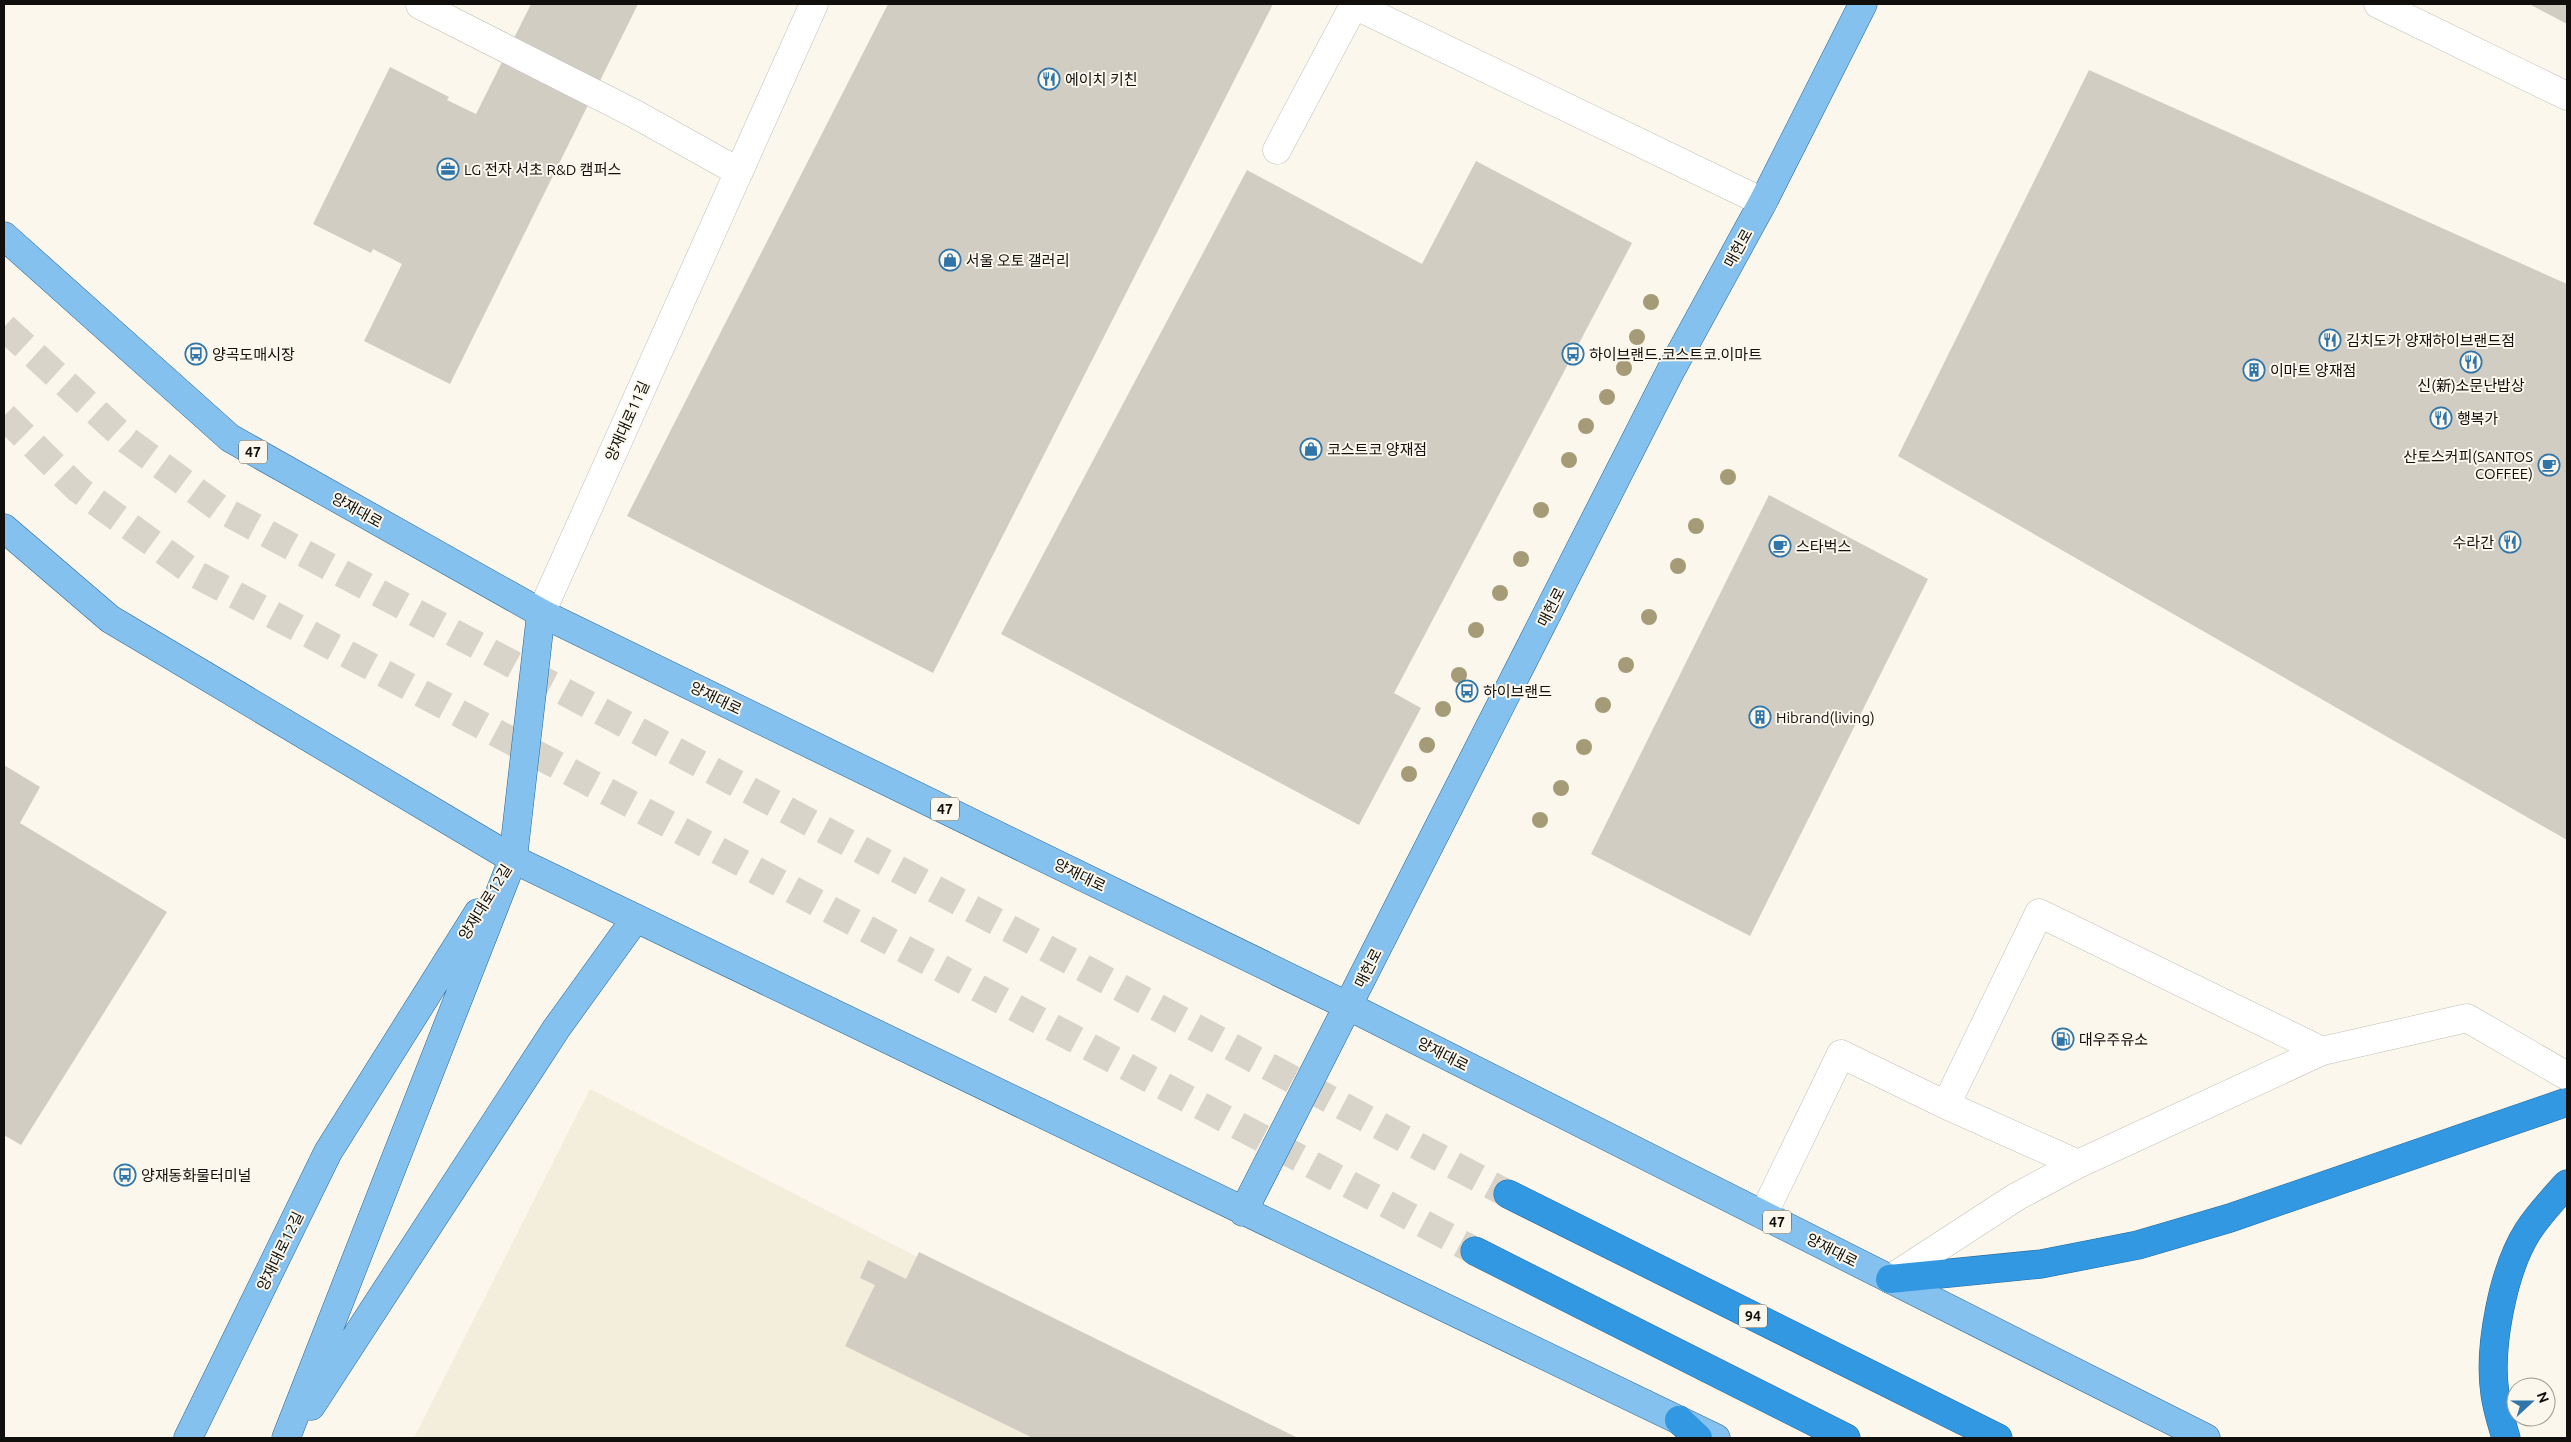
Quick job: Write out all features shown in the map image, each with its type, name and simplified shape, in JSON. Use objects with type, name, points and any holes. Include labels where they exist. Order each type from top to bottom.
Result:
[{"type":"highway","points":[[1890,1279],[2041,1264],[2138,1245],[2230,1218],[2567,1102]]},
{"type":"highway","points":[[2506,1438],[2495,1394],[2493,1355],[2499,1311],[2510,1272],[2527,1233],[2567,1184]]},
{"type":"highway","name":"94","points":[[1508,1194],[1998,1438]]},
{"type":"highway","points":[[1475,1250],[1846,1438]]},
{"type":"main road","name":"매헌로","points":[[1243,1212],[1670,372],[1763,202],[1863,4]]},
{"type":"main road","name":"양재대로","points":[[4,236],[230,438],[541,613],[1348,1006],[2206,1438]]},
{"type":"main road","points":[[4,528],[110,619],[512,859],[1689,1429],[1716,1438]]},
{"type":"main road","name":"양재대로11길","points":[[512,859],[541,613]]},
{"type":"main road","name":"양재대로12길","points":[[188,1438],[328,1152],[512,859]]},
{"type":"main road","name":"양재대로12길","points":[[286,1438],[512,859]]},
{"type":"main road","points":[[290,1438],[556,1029],[636,918]]},
{"type":"street","name":"양재대로11길","points":[[541,613],[814,4]]},
{"type":"street","points":[[1277,150],[1354,4],[1763,202]]},
{"type":"street","points":[[2378,4],[2567,96]]},
{"type":"street","points":[[420,5],[635,114],[739,172]]},
{"type":"street","points":[[1946,1105],[2039,913],[2322,1051]]},
{"type":"street","points":[[1890,1279],[2016,1197],[2078,1164],[2322,1051],[2467,1018],[2567,1076]]},
{"type":"street","points":[[1764,1215],[1841,1054],[1946,1105],[2078,1164]]},
{"type":"shaded area","points":[[590,1089],[1271,1438],[414,1438]]},
{"type":"building","name":"LG 전자 서초 R&D 캠퍼스","points":[[531,4],[638,4],[450,384],[364,341],[402,264],[373,249],[371,253],[313,224],[390,67],[449,97],[447,100],[476,114]]},
{"type":"building","name":"서울 오토 갤러리","points":[[888,4],[1273,4],[933,673],[627,516]]},
{"type":"building","points":[[2529,4],[2567,4],[2567,24]]},
{"type":"building","name":"이마트 양재점","points":[[2089,70],[2567,284],[2567,840],[1898,456]]},
{"type":"building","name":"코스트코 양재점","points":[[1476,161],[1632,243],[1394,693],[1421,708],[1359,825],[1001,634],[1247,170],[1422,264]]},
{"type":"building","name":"Hibrand(living)","points":[[1769,495],[1928,579],[1750,936],[1591,854]]},
{"type":"building","points":[[4,765],[40,787],[20,823],[167,912],[21,1145],[4,1135]]},
{"type":"building","points":[[919,1252],[1298,1438],[1033,1438],[845,1346],[875,1285],[860,1278],[868,1260],[906,1279]]},
{"type":"tunnel","points":[[4,327],[128,441],[219,508],[1508,1194]]},
{"type":"tunnel","points":[[4,416],[78,489],[194,573],[1475,1251]]},
{"type":"place","name":"에이치 키친","points":[[1049,79]]},
{"type":"place","name":"LG 전자 서초 R&D 캠퍼스","points":[[448,169]]},
{"type":"place","name":"서울 오토 갤러리","points":[[950,260]]},
{"type":"place","name":"김치도가 양재하이브랜드점","points":[[2330,340]]},
{"type":"place","name":"양곡도매시장","points":[[196,354]]},
{"type":"place","name":"하이브랜드.코스트코.이마트","points":[[1573,354]]},
{"type":"place","name":"신(新)소문난밥상","points":[[2471,362]]},
{"type":"place","name":"이마트 양재점","points":[[2254,370]]},
{"type":"place","name":"행복가","points":[[2441,418]]},
{"type":"place","name":"코스트코 양재점","points":[[1311,449]]},
{"type":"place","name":"산토스커피(SANTOS COFFEE)","points":[[2549,465]]},
{"type":"place","name":"수라간","points":[[2510,542]]},
{"type":"place","name":"스타벅스","points":[[1780,546]]},
{"type":"place","name":"하이브랜드","points":[[1467,691]]},
{"type":"place","name":"Hibrand(living)","points":[[1760,717]]},
{"type":"place","name":"대우주유소","points":[[2063,1039]]},
{"type":"place","name":"양재동화물터미널","points":[[125,1175]]}]
